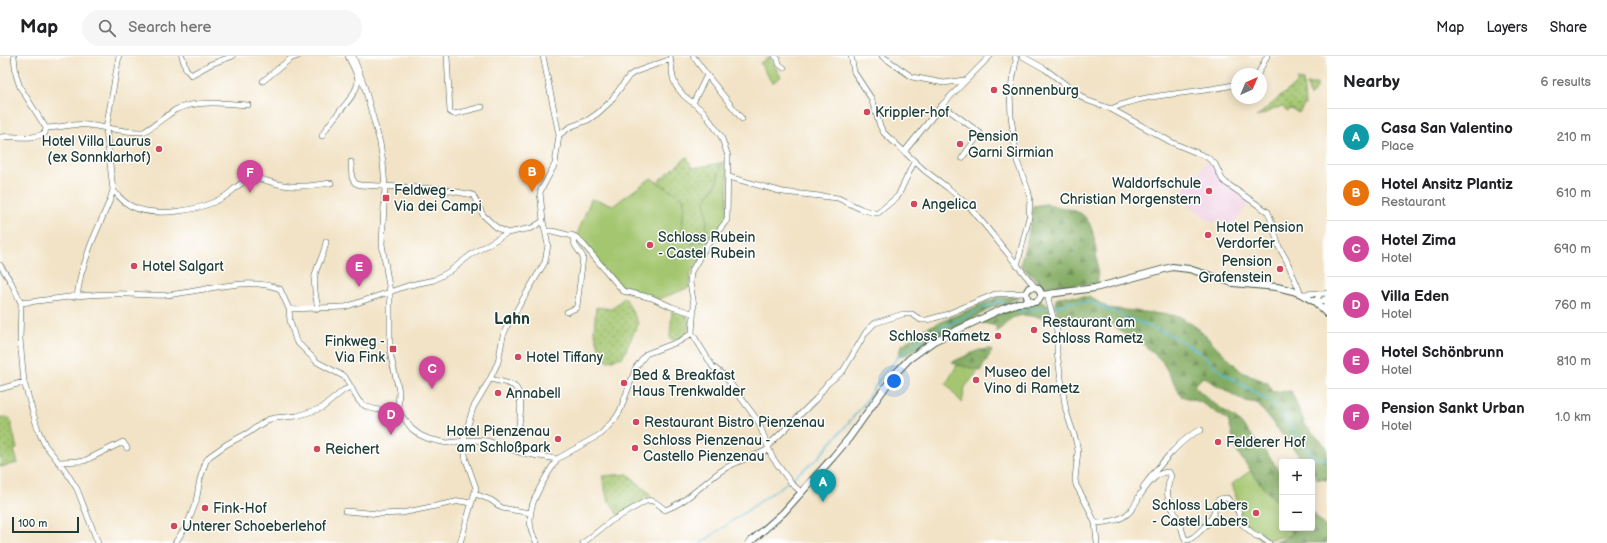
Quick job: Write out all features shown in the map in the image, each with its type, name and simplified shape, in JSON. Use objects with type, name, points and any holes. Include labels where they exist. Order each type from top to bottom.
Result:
[{"type":"main road","points":[[1017,303],[1030,287],[1038,290],[1056,292],[1095,288],[1172,267],[1189,269],[1233,283],[1277,287],[1301,294],[1315,302],[1327,314]]},
{"type":"main road","points":[[749,543],[779,517],[849,438],[894,375],[909,359],[934,341],[1002,309],[1017,303],[1034,302],[1040,299],[1038,290]]},
{"type":"main road","points":[[1026,293],[1028,300],[1034,302]]},
{"type":"street","points":[[14,56],[16,75],[20,87],[46,128]]},
{"type":"street","points":[[77,296],[81,274],[91,244],[113,190],[106,129],[119,56]]},
{"type":"street","points":[[182,56],[186,70],[191,75],[211,64],[233,56]]},
{"type":"street","points":[[263,81],[290,59],[298,56]]},
{"type":"street","points":[[322,136],[353,94],[357,86],[358,79],[348,56]]},
{"type":"street","points":[[353,56],[364,85],[380,144],[385,187],[382,244],[390,292],[390,350],[399,391],[398,411],[412,429],[420,435],[438,441],[488,441],[521,453],[557,458]]},
{"type":"street","points":[[447,56],[450,112],[454,114],[462,113],[482,107]]},
{"type":"street","points":[[460,543],[476,488],[466,460],[463,442],[473,408],[498,362],[503,336],[507,326],[545,262],[547,255],[548,245],[543,221],[540,192],[555,164],[559,136],[543,56]]},
{"type":"street","points":[[694,56],[742,119]]},
{"type":"street","points":[[775,56],[778,59],[779,64],[784,68]]},
{"type":"street","points":[[851,56],[854,72],[870,98],[881,130],[914,162],[948,188],[970,208],[1023,274],[1048,302],[1055,319],[1057,331],[1057,353],[1066,411],[1078,451],[1075,479],[1076,485],[1095,523],[1097,543]]},
{"type":"street","points":[[904,152],[942,105],[990,56]]},
{"type":"street","points":[[1015,56],[1016,61],[1010,92],[1011,116],[1017,161],[1026,182],[1030,199],[1029,217],[1017,266]]},
{"type":"street","points":[[1022,56],[1045,69],[1086,100],[1111,109],[1173,143],[1207,157],[1215,164],[1222,179],[1226,183],[1268,212],[1279,247],[1286,259],[1301,294],[1327,293]]},
{"type":"street","points":[[1261,68],[1267,56]]},
{"type":"street","points":[[559,136],[570,127],[588,120],[598,113],[610,102],[629,76],[670,57],[676,86],[684,96],[703,111],[721,136],[728,156],[729,177],[727,220],[705,248],[691,272],[690,283],[694,305],[692,313],[692,332],[713,368],[725,376],[758,421],[772,457],[801,492]]},
{"type":"street","points":[[884,57],[912,77],[944,83],[965,80]]},
{"type":"street","points":[[693,103],[707,75]]},
{"type":"street","points":[[1111,109],[1124,103],[1140,99],[1179,92],[1225,88],[1231,86]]},
{"type":"street","points":[[46,128],[87,125],[106,129],[144,132],[177,109],[188,105],[229,103],[248,105]]},
{"type":"street","points":[[942,105],[980,133],[962,158]]},
{"type":"street","points":[[0,137],[40,136],[45,133],[46,128]]},
{"type":"street","points":[[351,162],[352,178],[355,183],[360,185],[441,189],[473,194],[483,215],[496,227],[507,233]]},
{"type":"street","points":[[729,177],[783,192],[838,198],[874,213],[882,211],[898,196],[914,162]]},
{"type":"street","points":[[113,190],[120,198],[130,205],[141,210],[158,212],[189,210],[215,202],[244,182],[251,179],[285,186],[308,186],[331,183]]},
{"type":"street","points":[[289,309],[345,307],[439,278],[472,254],[507,233],[532,228],[543,221]]},
{"type":"street","points":[[545,231],[552,231],[572,236],[584,245],[623,292],[652,298],[672,307],[692,313]]},
{"type":"street","points":[[567,312],[576,308],[577,306],[583,257],[575,245],[572,236]]},
{"type":"street","points":[[318,309],[314,288],[315,273],[322,259],[326,242]]},
{"type":"street","points":[[0,265],[11,282],[21,303],[20,339],[24,382],[38,430],[45,445],[65,470],[76,489],[98,543]]},
{"type":"street","points":[[583,543],[611,521],[629,513],[646,501],[653,501],[665,510],[670,508],[686,499],[728,466],[769,448],[773,441],[816,399],[827,384],[843,371],[866,332],[875,323],[903,314],[912,314],[921,320],[927,320],[945,315],[995,294],[1026,293],[1027,286],[1023,274]]},
{"type":"street","points":[[21,303],[77,296],[114,294],[148,296],[167,295],[231,285],[260,284],[280,289],[289,309],[290,322],[296,341],[317,362],[345,377],[356,398],[364,405],[393,412],[398,411]]},
{"type":"street","points":[[1048,302],[1056,292]]},
{"type":"street","points":[[1315,302],[1320,294]]},
{"type":"street","points":[[1034,302],[1041,300],[1048,302]]},
{"type":"street","points":[[1315,302],[1327,300],[1325,307],[1327,314]]},
{"type":"street","points":[[537,543],[530,526],[530,513],[535,497],[557,458],[601,434],[614,419],[620,411],[636,367],[646,354],[680,341],[692,332]]},
{"type":"street","points":[[490,379],[514,385],[517,389],[522,407],[518,430]]},
{"type":"street","points":[[0,388],[24,382]]},
{"type":"street","points":[[175,543],[187,525],[196,502],[200,479],[206,461],[210,456],[267,420],[297,416],[322,408],[344,390],[351,387]]},
{"type":"street","points":[[1095,523],[1112,522],[1118,520],[1132,509],[1142,488],[1185,439],[1194,432],[1201,430]]},
{"type":"street","points":[[58,462],[84,461],[124,442],[127,448]]},
{"type":"street","points":[[1139,497],[1156,476],[1164,472],[1169,472],[1171,476],[1166,491],[1168,502],[1182,528],[1185,539],[1189,540],[1194,538],[1212,517],[1217,501],[1221,498],[1227,498],[1238,510],[1242,524],[1256,536],[1261,537],[1269,543]]},
{"type":"street","points":[[475,494],[491,500],[502,508],[530,513]]},
{"type":"street","points":[[345,510],[380,514],[402,513],[460,501],[471,502]]},
{"type":"shaded area","name":"Waldorfschule Christian Morgenstern","points":[[1207,160],[1215,167],[1219,175],[1250,202],[1230,228],[1219,219],[1212,223],[1180,198],[1192,171],[1198,175]]},
{"type":"green space","points":[[770,57],[781,77],[772,83],[760,63]]},
{"type":"green space","points":[[1297,80],[1303,81],[1305,104],[1299,113],[1291,109],[1287,112],[1282,106],[1256,117],[1298,82]]},
{"type":"green space","points":[[1307,84],[1317,84],[1317,88],[1314,89],[1314,93],[1310,97]]},
{"type":"green space","points":[[687,157],[692,168],[721,163],[717,183],[705,201],[707,215],[707,239],[692,244],[682,231],[684,199],[657,182]]},
{"type":"green space","points":[[728,161],[727,220],[691,272],[690,287],[657,300],[623,291],[576,237],[591,199],[614,205],[651,178],[684,199],[682,231],[692,244],[707,239],[707,215],[705,201],[717,183],[721,163]]},
{"type":"green space","points":[[1046,204],[1076,211],[1086,218],[1093,235],[1097,256],[1098,284],[1042,286],[1020,265],[1028,236],[1033,206]]},
{"type":"green space","points":[[1064,296],[1090,297],[1108,308],[1179,316],[1199,329],[1242,372],[1268,383],[1272,392],[1291,391],[1306,426],[1327,447],[1327,480],[1317,479],[1315,476],[1315,459],[1302,459],[1257,403],[1244,401],[1203,377],[1194,386],[1212,402],[1238,420],[1272,460],[1279,472],[1279,505],[1266,491],[1237,452],[1228,420],[1200,402],[1181,396],[1162,361],[1143,344],[1125,335],[1111,323],[1098,320],[1083,323],[1076,315],[1057,321],[1056,299]]},
{"type":"green space","points":[[625,297],[638,323],[623,357],[608,361],[602,358],[594,331],[596,307],[611,309]]},
{"type":"green space","points":[[998,297],[1021,297],[993,307],[965,323],[939,335],[907,354],[898,357],[901,346],[922,330]]},
{"type":"green space","points":[[1042,301],[1048,306],[1051,319],[1023,315],[1012,318],[997,332],[996,326],[979,322],[1021,304]]},
{"type":"green space","points":[[672,309],[686,314],[690,324],[687,334],[682,338],[672,340],[670,337]]},
{"type":"green space","points":[[989,349],[992,351],[980,371],[957,365],[952,362],[979,350]]},
{"type":"green space","points":[[957,365],[979,370],[965,387],[962,403],[946,384]]},
{"type":"green space","points":[[0,416],[1,418],[10,418],[17,449],[14,450],[18,463],[0,467]]},
{"type":"green space","points":[[1250,471],[1278,503],[1279,531],[1290,531],[1292,535],[1261,541],[1253,530],[1244,523],[1232,484]]},
{"type":"green space","points":[[628,474],[651,495],[625,513],[618,515],[610,501],[608,502],[602,476]]},
{"type":"green space","points":[[1315,515],[1327,529],[1327,543],[1274,543],[1292,535],[1290,531],[1315,531]]},
{"type":"waterway","points":[[791,479],[817,459],[861,408],[880,379],[898,357],[928,334],[999,301],[1007,305]]},
{"type":"waterway","points":[[1053,307],[1071,302],[1090,302],[1177,338],[1202,354],[1223,373],[1277,406],[1295,433],[1314,457],[1327,460]]},
{"type":"waterway","points":[[1012,307],[1018,311],[1049,308]]},
{"type":"waterway","points":[[701,543],[788,482]]},
{"type":"place","name":"Sonnenburg","points":[[994,90]]},
{"type":"place","name":"Krippler-hof","points":[[867,112]]},
{"type":"place","name":"Pension Garni Sirmian","points":[[960,144]]},
{"type":"place","name":"Hotel Villa Laurus (ex Sonnklarhof)","points":[[159,149]]},
{"type":"place","name":"Waldorfschule Christian Morgenstern","points":[[1209,191]]},
{"type":"place","name":"Hotel Ansitz Plantiz","points":[[532,192]]},
{"type":"place","name":"Pension Sankt Urban","points":[[250,193]]},
{"type":"place","name":"Feldweg - Via dei Campi","points":[[386,198]]},
{"type":"place","name":"Angelica","points":[[914,204]]},
{"type":"place","name":"Hotel Pension Verdorfer","points":[[1208,235]]},
{"type":"place","name":"Schloss Rubein - Castel Rubein","points":[[650,245]]},
{"type":"place","name":"Hotel Salgart","points":[[134,266]]},
{"type":"place","name":"Pension Grafenstein","points":[[1280,269]]},
{"type":"place","name":"Hotel Schönbrunn","points":[[359,287]]},
{"type":"place","name":"Restaurant am Schloss Rametz","points":[[1034,330]]},
{"type":"place","name":"Schloss Rametz","points":[[998,336]]},
{"type":"place","name":"Finkweg - Via Fink","points":[[393,349]]},
{"type":"place","name":"Hotel Tiffany","points":[[518,357]]},
{"type":"place","name":"Museo del Vino di Rametz","points":[[976,380]]},
{"type":"place","name":"Bed & Breakfast Haus Trenkwalder","points":[[624,383]]},
{"type":"place","name":"Hotel Zima","points":[[432,389]]},
{"type":"place","name":"Annabell","points":[[498,393]]},
{"type":"place","name":"Restaurant Bistro Pienzenau","points":[[636,422]]},
{"type":"place","name":"Villa Eden","points":[[391,435]]},
{"type":"place","name":"Hotel Pienzenau am Schloßpark","points":[[558,439]]},
{"type":"place","name":"Felderer Hof","points":[[1218,442]]},
{"type":"place","name":"Schloss Pienzenau - Castello Pienzenau","points":[[635,448]]},
{"type":"place","name":"Reichert","points":[[317,449]]},
{"type":"place","name":"Casa San Valentino","points":[[823,502]]},
{"type":"place","name":"Fink-Hof","points":[[205,508]]},
{"type":"place","name":"Schloss Labers - Castel Labers","points":[[1256,513]]},
{"type":"place","name":"Unterer Schoeberlehof","points":[[174,526]]},
{"type":"district","name":"Lahn","points":[[512,318]]}]
